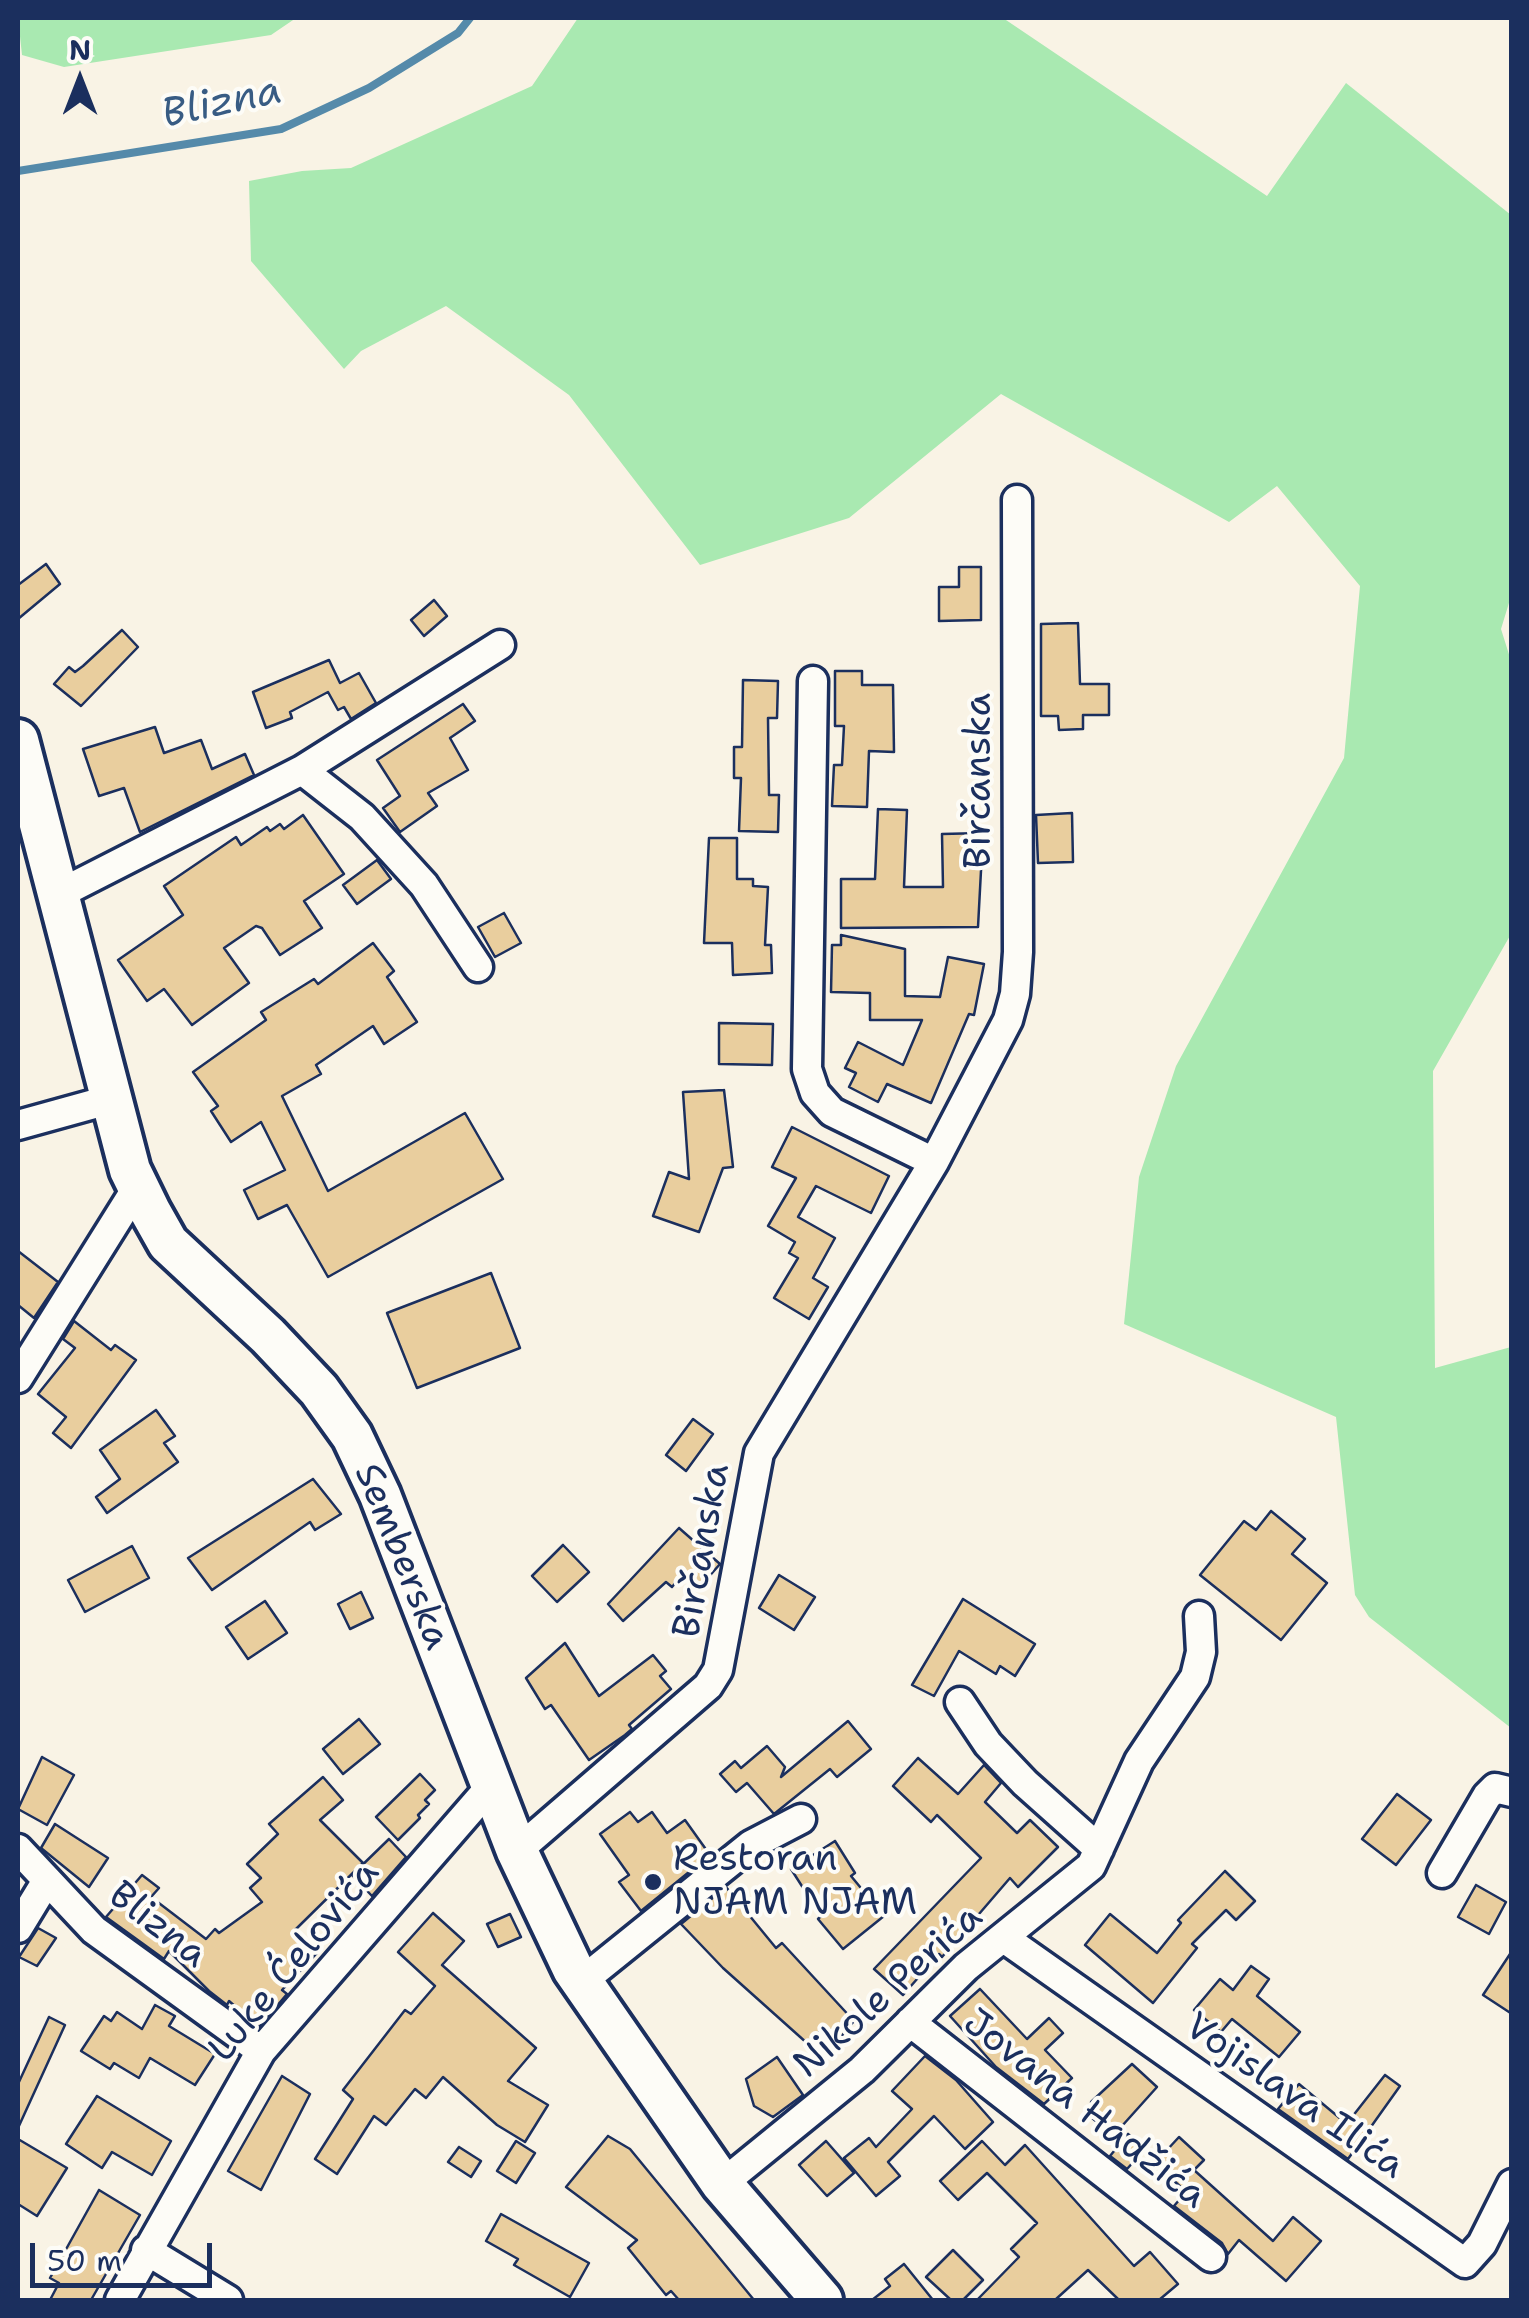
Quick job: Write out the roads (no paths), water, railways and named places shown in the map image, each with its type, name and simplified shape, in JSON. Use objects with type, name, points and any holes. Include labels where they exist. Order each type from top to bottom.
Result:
[{"type":"main road","name":"Semberska","points":[[18,740],[138,1186],[168,1243],[319,1390],[352,1436],[380,1495],[517,1851],[581,1982],[722,2184],[820,2300]]},
{"type":"street","name":"Birčanska","points":[[517,1851],[708,1686],[718,1670],[759,1452],[934,1162],[1008,1020],[1015,994],[1017,500]]},
{"type":"street","points":[[59,894],[302,770],[500,646]]},
{"type":"street","points":[[813,681],[807,1069],[815,1093],[832,1112],[934,1162]]},
{"type":"street","points":[[302,770],[362,817],[424,885],[478,966]]},
{"type":"street","points":[[18,1126],[112,1099]]},
{"type":"street","points":[[18,1378],[138,1186]]},
{"type":"street","name":"Nikole Perića","points":[[722,2184],[862,2070],[966,1968],[1067,1890],[1090,1866],[1139,1761],[1195,1677],[1201,1652],[1199,1616]]},
{"type":"street","points":[[960,1702],[988,1744],[1024,1784],[1099,1850]]},
{"type":"street","name":"Luke Ćelovića","points":[[120,2300],[261,2050],[490,1786]]},
{"type":"street","points":[[1442,1872],[1487,1796],[1495,1788],[1512,1792]]},
{"type":"street","points":[[581,1982],[750,1845],[801,1819]]},
{"type":"street","name":"Blizna","points":[[18,1849],[94,1930],[261,2050]]},
{"type":"street","points":[[18,1928],[46,1882]]},
{"type":"street","name":"Vojislava Ilića","points":[[1004,1938],[1464,2264],[1482,2244],[1512,2184]]},
{"type":"street","name":"Jovana Hadžića","points":[[910,2022],[1211,2256]]},
{"type":"street","points":[[146,2250],[228,2300]]},
{"type":"waterway","name":"Blizna","points":[[18,171],[281,129],[369,88],[458,33],[470,18]]},
{"type":"place","name":"Restoran NJAM NJAM","points":[[653,1882]]}]
